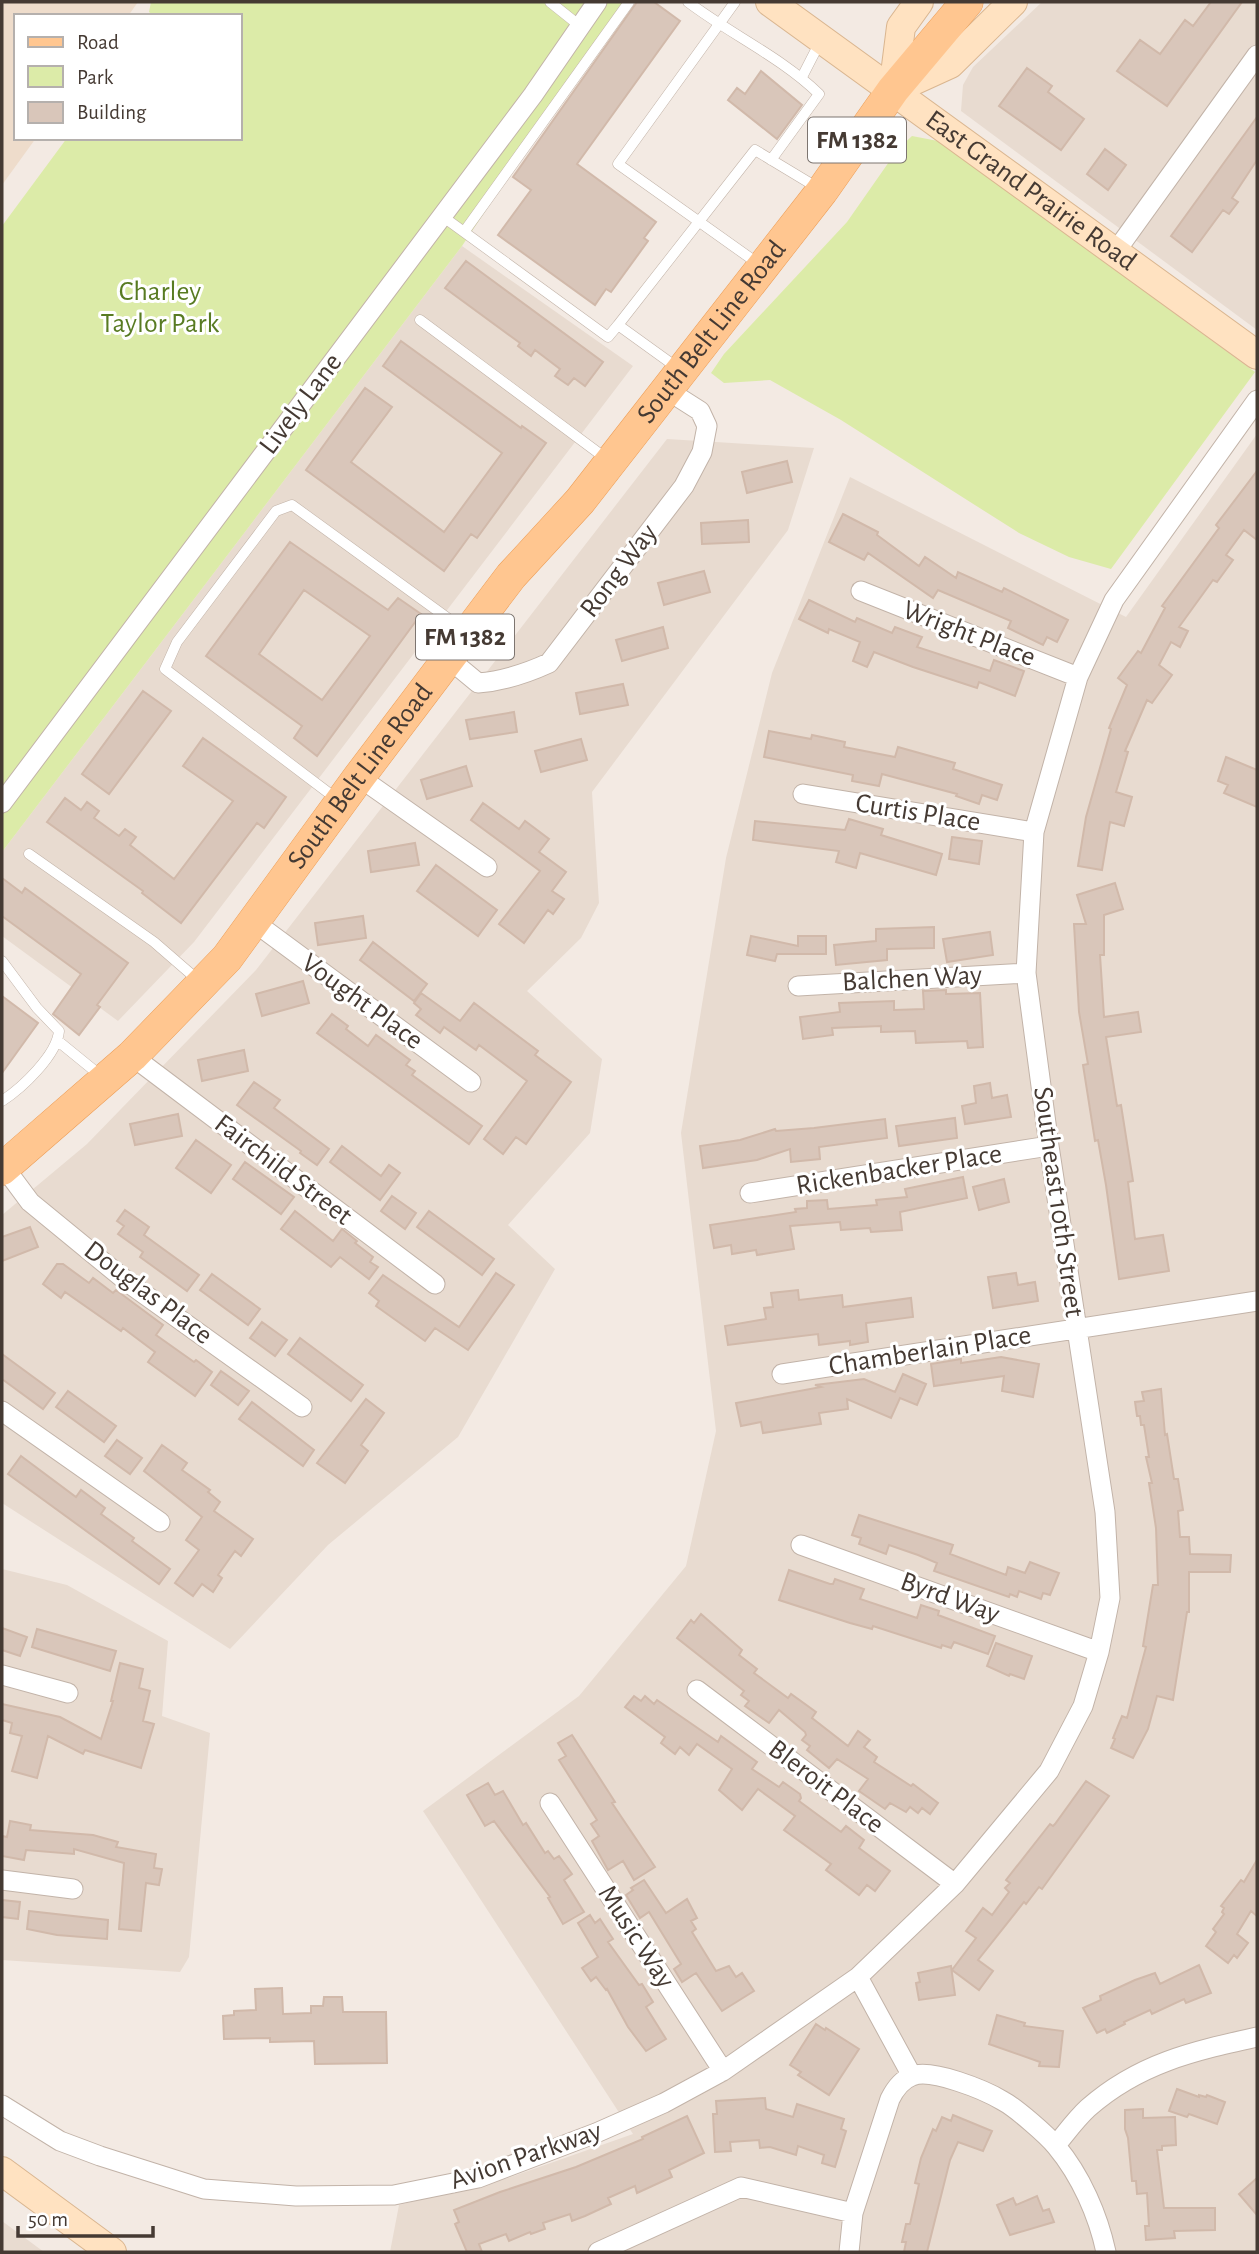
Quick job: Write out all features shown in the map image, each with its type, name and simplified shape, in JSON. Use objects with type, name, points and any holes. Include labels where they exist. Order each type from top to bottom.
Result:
[{"type":"main road","name":"South Belt Line Road","points":[[3,1167],[132,1056],[227,958],[510,576],[580,501],[821,191],[893,90],[967,2]]},
{"type":"street","name":"Lively Lane","points":[[2,803],[533,95],[597,2]]},
{"type":"street","name":"East Grand Prairie Road","points":[[770,2],[1257,355]]},
{"type":"street","name":"South Belt Line Road","points":[[893,90],[901,27],[919,2]]},
{"type":"street","points":[[893,90],[950,64],[1013,2]]},
{"type":"street","points":[[1116,251],[1257,55]]},
{"type":"street","name":"Rong Way","points":[[449,659],[478,683],[501,682],[527,674],[549,663],[684,486],[702,452],[707,426],[700,411],[674,381]]},
{"type":"street","name":"Southeast 10th Street","points":[[858,1976],[956,1884],[1049,1771],[1083,1706],[1099,1651],[1110,1598],[1108,1535],[1049,1146],[1026,973],[1034,832],[1078,677],[1114,600],[1257,400]]},
{"type":"street","name":"Wright Place","points":[[861,591],[1078,677]]},
{"type":"street","points":[[350,790],[487,867]]},
{"type":"street","name":"Curtis Place","points":[[803,794],[1034,832]]},
{"type":"street","name":"Vought Place","points":[[254,922],[471,1082]]},
{"type":"street","name":"Balchen Way","points":[[798,986],[1026,973]]},
{"type":"street","name":"Fairchild Street","points":[[132,1056],[435,1284]]},
{"type":"street","name":"Rickenbacker Place","points":[[750,1194],[1049,1146]]},
{"type":"street","name":"Douglas Place","points":[[3,1167],[30,1202],[130,1284],[302,1407]]},
{"type":"street","name":"Chamberlain Place","points":[[782,1374],[1257,1301]]},
{"type":"street","points":[[2,1411],[160,1522]]},
{"type":"street","name":"Byrd Way","points":[[801,1545],[1099,1651]]},
{"type":"street","points":[[2,1675],[68,1693]]},
{"type":"street","name":"Bleroit Place","points":[[697,1690],[956,1884]]},
{"type":"street","name":"Music Way","points":[[550,1803],[723,2071]]},
{"type":"street","points":[[2,1880],[73,1889]]},
{"type":"street","points":[[858,1976],[912,2076]]},
{"type":"street","name":"Avion Parkway","points":[[2,2105],[60,2141],[100,2157],[204,2189],[296,2196],[394,2195],[478,2178],[596,2133],[664,2103],[723,2071],[858,1976]]},
{"type":"street","points":[[1056,2145],[1088,2108],[1134,2076],[1186,2053],[1257,2037]]},
{"type":"street","points":[[849,2252],[853,2213],[890,2098],[896,2087],[912,2076],[930,2073],[1003,2101],[1056,2145],[1083,2187],[1106,2252]]},
{"type":"street","points":[[5,2180],[112,2252]]},
{"type":"street","points":[[598,2252],[741,2187],[853,2213]]},
{"type":"lane","points":[[550,2],[580,26]]},
{"type":"lane","points":[[464,232],[629,2]]},
{"type":"lane","points":[[688,2],[719,25],[802,77],[819,94],[771,160]]},
{"type":"lane","points":[[735,2],[618,164],[762,266]]},
{"type":"lane","points":[[802,77],[821,39]]},
{"type":"lane","points":[[442,216],[608,337],[755,150],[821,191]]},
{"type":"lane","points":[[420,320],[611,462]]},
{"type":"lane","points":[[618,325],[674,381]]},
{"type":"lane","points":[[350,790],[165,668],[177,642],[276,511],[292,505],[468,634]]},
{"type":"lane","points":[[29,854],[154,942],[202,983]]},
{"type":"lane","points":[[2,961],[41,1014],[59,1031],[58,1041],[26,1082],[2,1101]]},
{"type":"lane","points":[[58,1041],[104,1079]]},
{"type":"shaded area","points":[[2,2],[138,2],[129,14],[14,14],[14,140],[35,140],[2,185]]},
{"type":"shaded area","points":[[1042,2],[1257,2],[1257,330],[961,111],[963,85],[973,67]]},
{"type":"shaded area","points":[[462,246],[633,366],[194,942],[118,1021],[2,936],[2,852]]},
{"type":"shaded area","points":[[1257,434],[1257,2252],[390,2252],[399,2205],[508,2178],[633,2134],[423,1811],[579,1696],[686,1566],[716,1431],[681,1133],[726,858],[772,673],[850,477],[1126,617]]},
{"type":"shaded area","points":[[667,439],[814,448],[788,530],[592,792],[599,903],[581,938],[527,991],[602,1059],[590,1133],[508,1225],[555,1269],[458,1437],[328,1545],[230,1649],[2,1503],[2,1215],[87,1144],[256,970]]},
{"type":"shaded area","points":[[2,1569],[67,1585],[168,1641],[162,1716],[210,1733],[189,1957],[180,1972],[2,1960]]},
{"type":"shaded area","points":[[2,2221],[44,2252],[2,2252]]},
{"type":"green space","name":"Charley Taylor Park","points":[[151,2],[625,2],[462,246],[2,852],[2,226],[66,140],[242,140],[242,14],[149,12]]},
{"type":"green space","points":[[912,136],[938,141],[1255,372],[1111,569],[1069,557],[1019,533],[841,420],[770,380],[724,383],[711,373],[724,354],[847,222],[898,149]]},
{"type":"building","points":[[637,2],[654,2],[680,21],[577,164],[656,222],[644,238],[648,241],[611,292],[606,289],[595,305],[498,235],[531,190],[513,177]]},
{"type":"building","points":[[1211,2],[1242,2],[1167,106],[1117,71],[1140,40],[1160,54],[1185,20],[1193,26]]},
{"type":"building","points":[[1027,68],[1052,86],[1048,92],[1084,119],[1061,150],[999,106]]},
{"type":"building","points":[[761,71],[802,105],[777,139],[728,100],[737,88],[745,94]]},
{"type":"building","points":[[1257,117],[1257,160],[1232,198],[1238,202],[1229,214],[1223,210],[1192,252],[1171,236]]},
{"type":"building","points":[[1105,149],[1126,165],[1108,190],[1087,174]]},
{"type":"building","points":[[466,261],[603,362],[585,386],[574,378],[568,385],[555,376],[560,369],[535,350],[531,356],[518,346],[520,343],[445,288]]},
{"type":"building","points":[[401,341],[521,428],[522,426],[546,443],[477,538],[471,534],[444,571],[306,470],[365,388],[392,407],[351,462],[444,532],[502,453],[383,366]]},
{"type":"building","points":[[787,461],[792,482],[747,493],[742,472]]},
{"type":"building","points":[[1257,471],[1257,540],[1244,530],[1226,555],[1233,560],[1217,582],[1213,580],[1179,627],[1188,631],[1180,647],[1171,642],[1159,665],[1172,675],[1152,703],[1147,700],[1125,751],[1128,752],[1116,792],[1132,797],[1124,826],[1110,822],[1102,870],[1078,866],[1086,817],[1111,729],[1109,728],[1127,685],[1118,678],[1138,651],[1141,653],[1165,608],[1162,606],[1219,528],[1216,525]]},
{"type":"building","points":[[843,514],[878,532],[877,535],[919,566],[925,557],[956,578],[958,572],[1002,592],[1004,588],[1068,620],[1057,642],[1047,637],[1043,645],[1008,628],[1011,621],[938,590],[933,598],[868,553],[864,560],[829,542]]},
{"type":"building","points":[[748,520],[749,542],[702,544],[701,523]]},
{"type":"building","points":[[290,542],[388,610],[398,598],[421,614],[317,756],[294,738],[302,726],[206,656]],"holes":[[[304,590],[370,636],[322,700],[259,654]]]},
{"type":"building","points":[[704,571],[710,592],[664,605],[658,583]]},
{"type":"building","points":[[809,600],[855,622],[857,618],[892,633],[895,627],[922,637],[917,647],[990,671],[994,660],[1024,671],[1015,696],[979,682],[977,688],[874,652],[867,667],[853,661],[860,642],[829,629],[828,633],[799,619]]},
{"type":"building","points":[[663,627],[668,648],[622,661],[616,640]]},
{"type":"building","points":[[623,684],[628,705],[580,714],[576,693]]},
{"type":"building","points":[[143,691],[171,711],[109,794],[82,774]]},
{"type":"building","points":[[514,712],[517,732],[470,739],[466,720]]},
{"type":"building","points":[[769,731],[811,739],[812,735],[845,742],[844,747],[895,757],[898,747],[955,763],[953,769],[1002,785],[997,800],[982,795],[979,804],[956,796],[957,794],[882,774],[879,786],[852,781],[853,775],[764,757]]},
{"type":"building","points":[[203,738],[286,797],[264,828],[257,823],[181,923],[142,893],[143,891],[47,822],[65,798],[81,810],[87,802],[99,811],[94,818],[119,836],[125,829],[136,837],[130,845],[174,879],[233,801],[183,766]]},
{"type":"building","points":[[581,739],[587,760],[541,772],[535,751]]},
{"type":"building","points":[[1226,757],[1257,770],[1257,807],[1224,793],[1228,785],[1218,781]]},
{"type":"building","points":[[466,766],[472,786],[427,799],[421,780]]},
{"type":"building","points":[[483,803],[519,829],[525,821],[549,839],[539,852],[566,872],[552,891],[564,899],[553,914],[548,910],[524,943],[499,924],[540,871],[471,820]]},
{"type":"building","points":[[849,819],[883,829],[881,835],[942,854],[936,875],[860,853],[856,868],[836,862],[839,851],[753,840],[755,821],[845,830]]},
{"type":"building","points":[[952,837],[982,841],[979,864],[949,859]]},
{"type":"building","points":[[415,843],[419,865],[371,872],[368,851]]},
{"type":"building","points":[[436,865],[497,910],[478,936],[417,891]]},
{"type":"building","points":[[2,878],[22,893],[25,888],[128,963],[79,1035],[53,1014],[81,974],[2,916]]},
{"type":"building","points":[[1115,883],[1123,909],[1104,915],[1104,955],[1100,955],[1104,1017],[1138,1012],[1141,1032],[1106,1037],[1117,1106],[1121,1105],[1133,1181],[1128,1182],[1135,1239],[1163,1235],[1169,1271],[1119,1279],[1106,1185],[1098,1140],[1095,1141],[1083,1065],[1088,1064],[1079,1012],[1074,924],[1086,924],[1077,895]]},
{"type":"building","points":[[363,916],[366,938],[318,945],[315,923]]},
{"type":"building","points":[[934,927],[934,948],[887,949],[887,960],[836,965],[834,945],[876,941],[876,929]]},
{"type":"building","points":[[990,932],[993,955],[947,962],[943,939]]},
{"type":"building","points":[[751,936],[798,946],[798,936],[826,936],[826,954],[777,954],[775,961],[747,955]]},
{"type":"building","points":[[373,942],[427,984],[414,1001],[360,960]]},
{"type":"building","points":[[303,981],[309,1003],[262,1016],[256,994]]},
{"type":"building","points":[[946,990],[946,994],[980,993],[983,1047],[968,1048],[967,1041],[916,1043],[915,1031],[881,1032],[881,1026],[832,1028],[833,1035],[803,1039],[800,1017],[840,1012],[839,1003],[894,1001],[894,1010],[924,1009],[923,991]]},
{"type":"building","points":[[421,993],[460,1021],[474,1003],[538,1051],[535,1055],[571,1082],[526,1144],[516,1137],[503,1154],[484,1139],[527,1081],[479,1045],[476,1050],[444,1027],[440,1033],[416,1015],[421,1009],[414,1003]]},
{"type":"building","points":[[2,996],[38,1023],[2,1073]]},
{"type":"building","points":[[332,1014],[368,1046],[376,1035],[410,1060],[406,1065],[415,1071],[412,1075],[482,1126],[469,1144],[317,1033]]},
{"type":"building","points":[[244,1050],[248,1071],[202,1081],[198,1060]]},
{"type":"building","points":[[254,1082],[280,1100],[274,1108],[329,1149],[317,1165],[237,1105]]},
{"type":"building","points":[[990,1083],[992,1098],[1007,1095],[1011,1117],[965,1124],[962,1106],[976,1103],[974,1086]]},
{"type":"building","points":[[178,1114],[182,1136],[135,1145],[130,1124]]},
{"type":"building","points":[[955,1118],[957,1138],[899,1146],[896,1126]]},
{"type":"building","points":[[885,1119],[887,1138],[819,1147],[820,1159],[791,1162],[790,1149],[757,1160],[703,1168],[700,1146],[740,1140],[775,1129],[814,1128]]},
{"type":"building","points":[[196,1140],[231,1165],[211,1193],[176,1168]]},
{"type":"building","points":[[342,1146],[381,1176],[389,1165],[400,1173],[380,1200],[330,1162]]},
{"type":"building","points":[[245,1162],[294,1197],[281,1214],[233,1179]]},
{"type":"building","points":[[963,1177],[967,1198],[900,1212],[902,1230],[841,1230],[840,1222],[790,1226],[794,1249],[757,1255],[756,1250],[732,1254],[731,1245],[714,1248],[710,1225],[796,1212],[795,1209],[807,1208],[807,1201],[827,1200],[828,1209],[877,1205],[876,1200],[907,1197],[905,1189]]},
{"type":"building","points":[[1004,1179],[1009,1202],[979,1210],[973,1187]]},
{"type":"building","points":[[392,1196],[416,1213],[405,1229],[381,1211]]},
{"type":"building","points":[[125,1210],[149,1227],[144,1235],[199,1275],[187,1291],[140,1257],[143,1252],[118,1234],[124,1226],[117,1221]]},
{"type":"building","points":[[295,1211],[333,1241],[342,1229],[357,1241],[355,1243],[373,1257],[370,1262],[378,1267],[369,1279],[340,1257],[331,1267],[281,1229]]},
{"type":"building","points":[[429,1211],[494,1259],[482,1275],[417,1227]]},
{"type":"building","points":[[30,1227],[38,1247],[2,1261],[2,1237]]},
{"type":"building","points":[[57,1264],[63,1264],[89,1283],[93,1278],[113,1293],[116,1290],[163,1325],[156,1335],[212,1372],[195,1396],[148,1362],[155,1352],[123,1328],[121,1331],[65,1292],[61,1298],[43,1284]]},
{"type":"building","points":[[496,1273],[514,1285],[468,1350],[435,1328],[425,1341],[376,1306],[379,1301],[369,1293],[383,1275],[459,1327]]},
{"type":"building","points":[[1016,1273],[1018,1285],[1035,1282],[1038,1301],[993,1308],[988,1277]]},
{"type":"building","points":[[212,1274],[260,1309],[248,1325],[200,1290]]},
{"type":"building","points":[[798,1290],[799,1300],[842,1295],[843,1307],[911,1298],[913,1317],[866,1323],[868,1342],[850,1345],[850,1341],[819,1345],[818,1334],[728,1345],[725,1326],[766,1319],[764,1308],[773,1307],[771,1293]]},
{"type":"building","points":[[262,1322],[287,1340],[275,1356],[250,1338]]},
{"type":"building","points":[[300,1338],[363,1385],[351,1401],[288,1354]]},
{"type":"building","points":[[2,1354],[55,1393],[43,1409],[2,1379]]},
{"type":"building","points":[[1001,1357],[1039,1364],[1033,1397],[1002,1391],[1004,1376],[934,1386],[931,1364]]},
{"type":"building","points":[[221,1371],[249,1391],[238,1405],[211,1385]]},
{"type":"building","points":[[903,1374],[926,1384],[917,1405],[900,1398],[891,1418],[847,1399],[848,1409],[819,1413],[821,1424],[763,1433],[761,1422],[741,1426],[736,1403],[821,1387],[815,1385],[864,1379],[895,1392]]},
{"type":"building","points":[[1161,1389],[1165,1435],[1167,1434],[1174,1479],[1178,1479],[1183,1510],[1178,1511],[1180,1537],[1189,1537],[1190,1554],[1231,1555],[1230,1572],[1189,1572],[1189,1612],[1173,1700],[1157,1696],[1148,1729],[1133,1758],[1111,1748],[1122,1716],[1127,1718],[1146,1647],[1143,1646],[1153,1585],[1158,1585],[1156,1528],[1149,1483],[1152,1483],[1146,1457],[1149,1457],[1144,1425],[1141,1425],[1140,1416],[1137,1416],[1135,1402],[1144,1401],[1142,1392]]},
{"type":"building","points":[[68,1391],[116,1426],[104,1442],[56,1407]]},
{"type":"building","points":[[366,1399],[384,1413],[361,1445],[368,1451],[345,1483],[317,1463]]},
{"type":"building","points":[[252,1402],[314,1450],[303,1466],[239,1419]]},
{"type":"building","points":[[117,1440],[142,1458],[130,1474],[105,1456]]},
{"type":"building","points":[[162,1445],[187,1463],[182,1470],[210,1490],[208,1492],[220,1502],[214,1511],[253,1539],[241,1556],[235,1551],[218,1575],[222,1578],[213,1592],[202,1584],[193,1596],[175,1583],[199,1550],[186,1540],[202,1517],[144,1471]]},
{"type":"building","points":[[21,1456],[76,1497],[81,1490],[105,1508],[101,1514],[170,1569],[159,1584],[8,1474]]},
{"type":"building","points":[[859,1515],[953,1545],[950,1554],[1006,1575],[1008,1567],[1025,1573],[1030,1562],[1059,1573],[1050,1595],[1043,1593],[1041,1599],[1019,1591],[1017,1597],[1010,1594],[1009,1597],[934,1571],[937,1563],[918,1555],[889,1545],[886,1554],[859,1544],[861,1538],[852,1535]]},
{"type":"building","points":[[789,1570],[830,1584],[833,1584],[835,1579],[864,1589],[860,1599],[917,1618],[921,1605],[939,1611],[938,1615],[995,1636],[988,1654],[954,1642],[951,1648],[942,1645],[941,1648],[873,1626],[872,1629],[850,1623],[779,1600]]},
{"type":"building","points":[[701,1614],[742,1650],[739,1655],[757,1669],[754,1673],[788,1698],[791,1694],[816,1712],[812,1718],[848,1746],[858,1731],[870,1740],[864,1747],[877,1757],[874,1762],[911,1786],[913,1784],[938,1803],[930,1814],[922,1808],[918,1813],[910,1807],[906,1812],[890,1803],[885,1809],[859,1791],[868,1779],[837,1759],[829,1768],[807,1750],[810,1746],[802,1740],[805,1732],[779,1710],[769,1723],[745,1706],[749,1701],[741,1695],[744,1691],[677,1638],[691,1620],[694,1623]]},
{"type":"building","points":[[2,1628],[27,1637],[20,1656],[2,1650]]},
{"type":"building","points":[[37,1629],[116,1651],[110,1671],[32,1647]]},
{"type":"building","points":[[996,1643],[1032,1656],[1024,1679],[1010,1674],[1009,1676],[987,1666]]},
{"type":"building","points":[[120,1663],[143,1669],[139,1688],[150,1691],[143,1721],[154,1724],[141,1768],[85,1750],[83,1754],[48,1736],[37,1778],[12,1771],[22,1736],[10,1733],[12,1723],[2,1720],[2,1704],[60,1717],[101,1739],[113,1701]]},
{"type":"building","points":[[634,1696],[641,1701],[645,1696],[654,1704],[657,1700],[718,1742],[721,1736],[757,1762],[752,1769],[779,1787],[783,1782],[800,1794],[799,1801],[841,1832],[846,1826],[864,1840],[859,1848],[890,1871],[875,1891],[867,1885],[859,1895],[826,1870],[831,1864],[784,1830],[795,1816],[758,1789],[742,1810],[719,1790],[732,1769],[697,1744],[689,1755],[680,1747],[675,1754],[661,1743],[665,1737],[625,1707]]},
{"type":"building","points":[[572,1735],[615,1802],[612,1803],[655,1867],[634,1880],[623,1861],[608,1870],[592,1841],[599,1836],[591,1824],[597,1820],[559,1760],[566,1756],[558,1743]]},
{"type":"building","points":[[1086,1781],[1109,1796],[1042,1889],[1039,1887],[1026,1904],[1024,1902],[978,1960],[993,1971],[979,1990],[952,1970],[976,1938],[966,1931],[983,1908],[992,1915],[1009,1892],[1005,1888],[1010,1883],[1006,1880],[1050,1824],[1055,1824]]},
{"type":"building","points":[[488,1783],[495,1795],[503,1791],[523,1825],[526,1823],[545,1853],[548,1851],[554,1859],[559,1856],[572,1874],[564,1880],[584,1912],[563,1924],[548,1898],[550,1897],[494,1821],[485,1826],[467,1795]]},
{"type":"building","points":[[10,1821],[31,1825],[30,1830],[93,1835],[118,1842],[116,1847],[156,1854],[154,1868],[162,1869],[159,1885],[146,1883],[141,1931],[119,1929],[124,1863],[74,1849],[74,1854],[26,1850],[24,1860],[2,1856],[2,1836],[7,1837]]},
{"type":"building","points":[[1257,1860],[1257,1916],[1251,1911],[1237,1934],[1248,1943],[1237,1958],[1234,1955],[1228,1963],[1206,1946],[1216,1932],[1213,1929],[1224,1914],[1224,1908],[1221,1906],[1241,1880],[1244,1882]]},
{"type":"building","points":[[644,1880],[666,1913],[687,1899],[697,1918],[691,1921],[696,1929],[692,1932],[716,1971],[729,1966],[736,1977],[742,1973],[754,1991],[722,2011],[696,1973],[682,1982],[674,1969],[681,1964],[649,1912],[640,1918],[626,1895],[633,1890],[631,1888]]},
{"type":"building","points":[[2,1900],[20,1902],[18,1919],[2,1917]]},
{"type":"building","points":[[29,1911],[108,1920],[107,1939],[57,1935],[27,1929]]},
{"type":"building","points":[[590,1915],[595,1923],[600,1919],[613,1939],[608,1942],[653,2002],[646,2007],[666,2039],[646,2051],[628,2027],[607,1989],[596,1977],[591,1981],[582,1968],[598,1957],[578,1923]]},
{"type":"building","points":[[1199,1965],[1211,1993],[1186,2003],[1184,1999],[1152,2014],[1150,2010],[1107,2033],[1105,2029],[1097,2033],[1083,2008],[1101,2000],[1100,1996],[1135,1980],[1155,1973],[1160,1984]]},
{"type":"building","points":[[951,1966],[955,1995],[919,2000],[916,1983],[920,1982],[918,1973]]},
{"type":"building","points":[[282,1988],[283,2014],[311,2013],[311,2006],[323,2006],[324,1997],[342,1997],[343,2012],[386,2012],[387,2063],[315,2064],[314,2041],[224,2039],[223,2016],[234,2015],[234,2011],[256,2010],[255,1989]]},
{"type":"building","points":[[997,2015],[1025,2023],[1024,2026],[1063,2031],[1059,2067],[1039,2066],[1040,2062],[989,2044]]},
{"type":"building","points":[[816,2024],[859,2049],[829,2095],[798,2075],[801,2072],[790,2065]]},
{"type":"building","points":[[1177,2089],[1225,2102],[1217,2124],[1189,2114],[1187,2117],[1169,2111]]},
{"type":"building","points":[[765,2098],[766,2109],[793,2117],[797,2104],[844,2119],[841,2129],[846,2131],[835,2167],[822,2163],[824,2155],[798,2146],[796,2155],[770,2147],[760,2148],[759,2140],[730,2142],[731,2151],[715,2152],[713,2114],[717,2114],[716,2101]]},
{"type":"building","points":[[1143,2109],[1143,2118],[1175,2117],[1176,2145],[1162,2146],[1162,2150],[1157,2150],[1164,2208],[1215,2208],[1215,2230],[1174,2231],[1175,2238],[1146,2240],[1145,2226],[1149,2226],[1147,2193],[1137,2194],[1136,2181],[1132,2181],[1125,2129],[1125,2110]]},
{"type":"building","points":[[953,2115],[992,2131],[983,2151],[958,2142],[950,2160],[927,2252],[904,2252],[906,2242],[902,2242],[906,2224],[910,2224],[919,2184],[915,2183],[921,2158],[933,2129],[936,2131],[942,2117],[951,2121]]},
{"type":"building","points":[[687,2116],[704,2153],[669,2170],[672,2177],[637,2193],[635,2186],[608,2198],[611,2204],[572,2221],[570,2214],[543,2223],[545,2229],[509,2241],[506,2234],[479,2244],[482,2252],[467,2252],[455,2224],[459,2222],[454,2210],[576,2167],[643,2139],[642,2137]]},
{"type":"building","points":[[1257,2178],[1257,2215],[1239,2194]]},
{"type":"building","points":[[1037,2196],[1043,2211],[1049,2209],[1054,2222],[1010,2235],[997,2205],[1013,2198],[1016,2205]]}]
